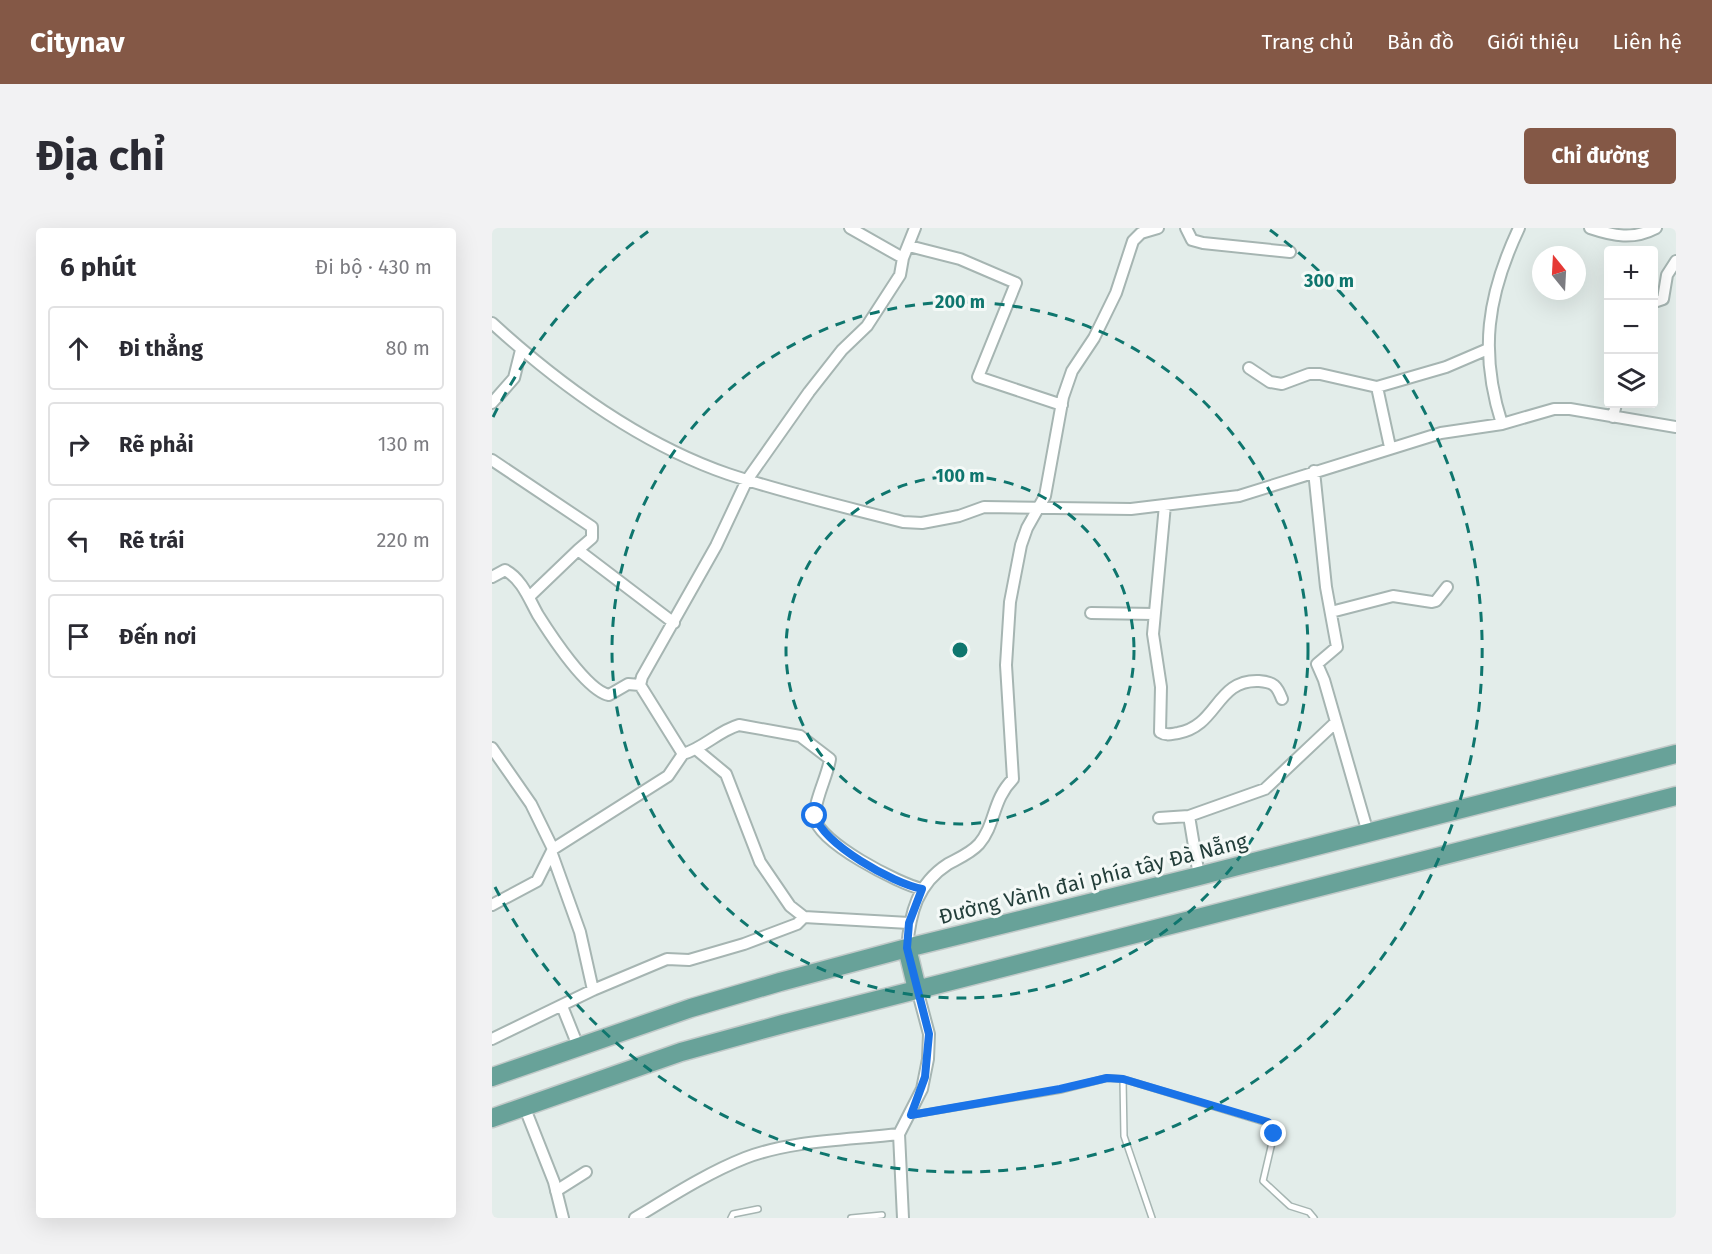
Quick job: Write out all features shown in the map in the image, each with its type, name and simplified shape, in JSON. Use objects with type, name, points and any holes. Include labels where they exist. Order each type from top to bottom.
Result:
[{"type":"main road","name":"Đường Vành đai phía tây Đà Nẵng","points":[[492,1077],[691,1008],[907,948],[1676,754]]},
{"type":"main road","points":[[492,1118],[681,1052],[917,989],[1676,796]]},
{"type":"main road","points":[[907,948],[917,989]]},
{"type":"street","points":[[850,228],[903,258]]},
{"type":"street","points":[[640,685],[646,668],[674,623],[716,546],[747,480],[809,392],[843,350],[867,326],[900,275],[903,258],[915,228]]},
{"type":"street","points":[[907,948],[909,923],[922,889],[932,876],[979,844],[988,831],[997,799],[1013,779],[1006,665],[1010,602],[1021,545],[1036,510],[1045,496],[1062,405],[1072,371],[1094,338],[1116,293],[1133,240],[1141,233],[1158,228]]},
{"type":"street","points":[[1186,228],[1192,240],[1203,243],[1290,252]]},
{"type":"street","points":[[1502,424],[1494,398],[1488,350],[1489,314],[1495,285],[1519,228]]},
{"type":"street","points":[[1590,228],[1621,237],[1634,236],[1656,228]]},
{"type":"street","points":[[909,246],[960,259],[1016,283],[978,377],[1062,405]]},
{"type":"street","points":[[1658,300],[1663,299],[1667,275],[1676,261]]},
{"type":"street","points":[[492,323],[521,350],[605,412],[692,459],[747,480],[903,522],[922,523],[950,518],[984,507],[1036,510],[1131,509],[1239,496],[1390,447],[1441,433],[1502,424],[1554,409],[1570,409],[1676,427]]},
{"type":"street","points":[[492,403],[514,378],[521,350]]},
{"type":"street","points":[[1249,368],[1270,382],[1282,384],[1309,374],[1320,374],[1377,387],[1446,367],[1488,350]]},
{"type":"street","points":[[1377,387],[1390,447]]},
{"type":"street","points":[[1613,417],[1615,408]]},
{"type":"street","points":[[492,459],[591,527],[592,538],[530,597]]},
{"type":"street","points":[[1314,471],[1337,647],[1317,664],[1368,833]]},
{"type":"street","points":[[1165,505],[1153,634],[1161,687],[1159,725],[1164,734],[1195,728],[1209,716],[1224,694],[1246,681],[1271,682],[1277,687],[1282,699]]},
{"type":"street","points":[[578,550],[674,623]]},
{"type":"street","points":[[492,577],[502,570],[509,572],[530,597],[539,616],[570,660],[598,690],[609,695],[628,684],[640,685]]},
{"type":"street","points":[[1331,612],[1386,597],[1432,602],[1446,587]]},
{"type":"street","points":[[1091,613],[1154,614]]},
{"type":"street","points":[[640,685],[684,754]]},
{"type":"street","points":[[1159,818],[1189,816],[1265,789],[1336,722]]},
{"type":"street","points":[[492,905],[537,881],[552,852],[668,776],[684,754],[697,750],[730,727],[739,725],[800,736],[830,759],[815,816],[822,832],[880,872],[906,886],[922,889]]},
{"type":"street","points":[[492,748],[531,804],[552,852],[580,932],[593,990]]},
{"type":"street","points":[[697,750],[726,774],[760,862],[790,906],[804,917],[909,923]]},
{"type":"street","points":[[1189,816],[1199,876]]},
{"type":"street","points":[[492,1039],[593,990],[667,959],[689,960],[758,940],[796,924],[804,917]]},
{"type":"street","points":[[903,1218],[899,1134],[911,1115],[922,1089],[928,1059],[929,1034],[917,989]]},
{"type":"street","points":[[562,1006],[578,1046]]},
{"type":"street","points":[[524,1106],[556,1191],[563,1218]]},
{"type":"street","points":[[635,1218],[681,1191],[743,1159],[758,1154],[830,1141],[899,1134]]},
{"type":"street","points":[[556,1191],[586,1172]]},
{"type":"lane","points":[[911,1115],[1060,1089],[1107,1078],[1123,1079],[1271,1124],[1274,1134],[1263,1181],[1290,1206],[1308,1212],[1314,1218]]},
{"type":"lane","points":[[1123,1079],[1124,1136],[1152,1218]]},
{"type":"lane","points":[[731,1218],[733,1214],[758,1209]]},
{"type":"lane","points":[[851,1218],[882,1215]]},
{"type":"route","points":[[815,816],[822,832],[852,853],[906,886],[922,889],[917,897],[909,923],[907,948],[929,1034],[928,1059],[922,1089],[911,1115],[1060,1089],[1107,1078],[1123,1079],[1268,1122],[1273,1127],[1274,1134]]}]
